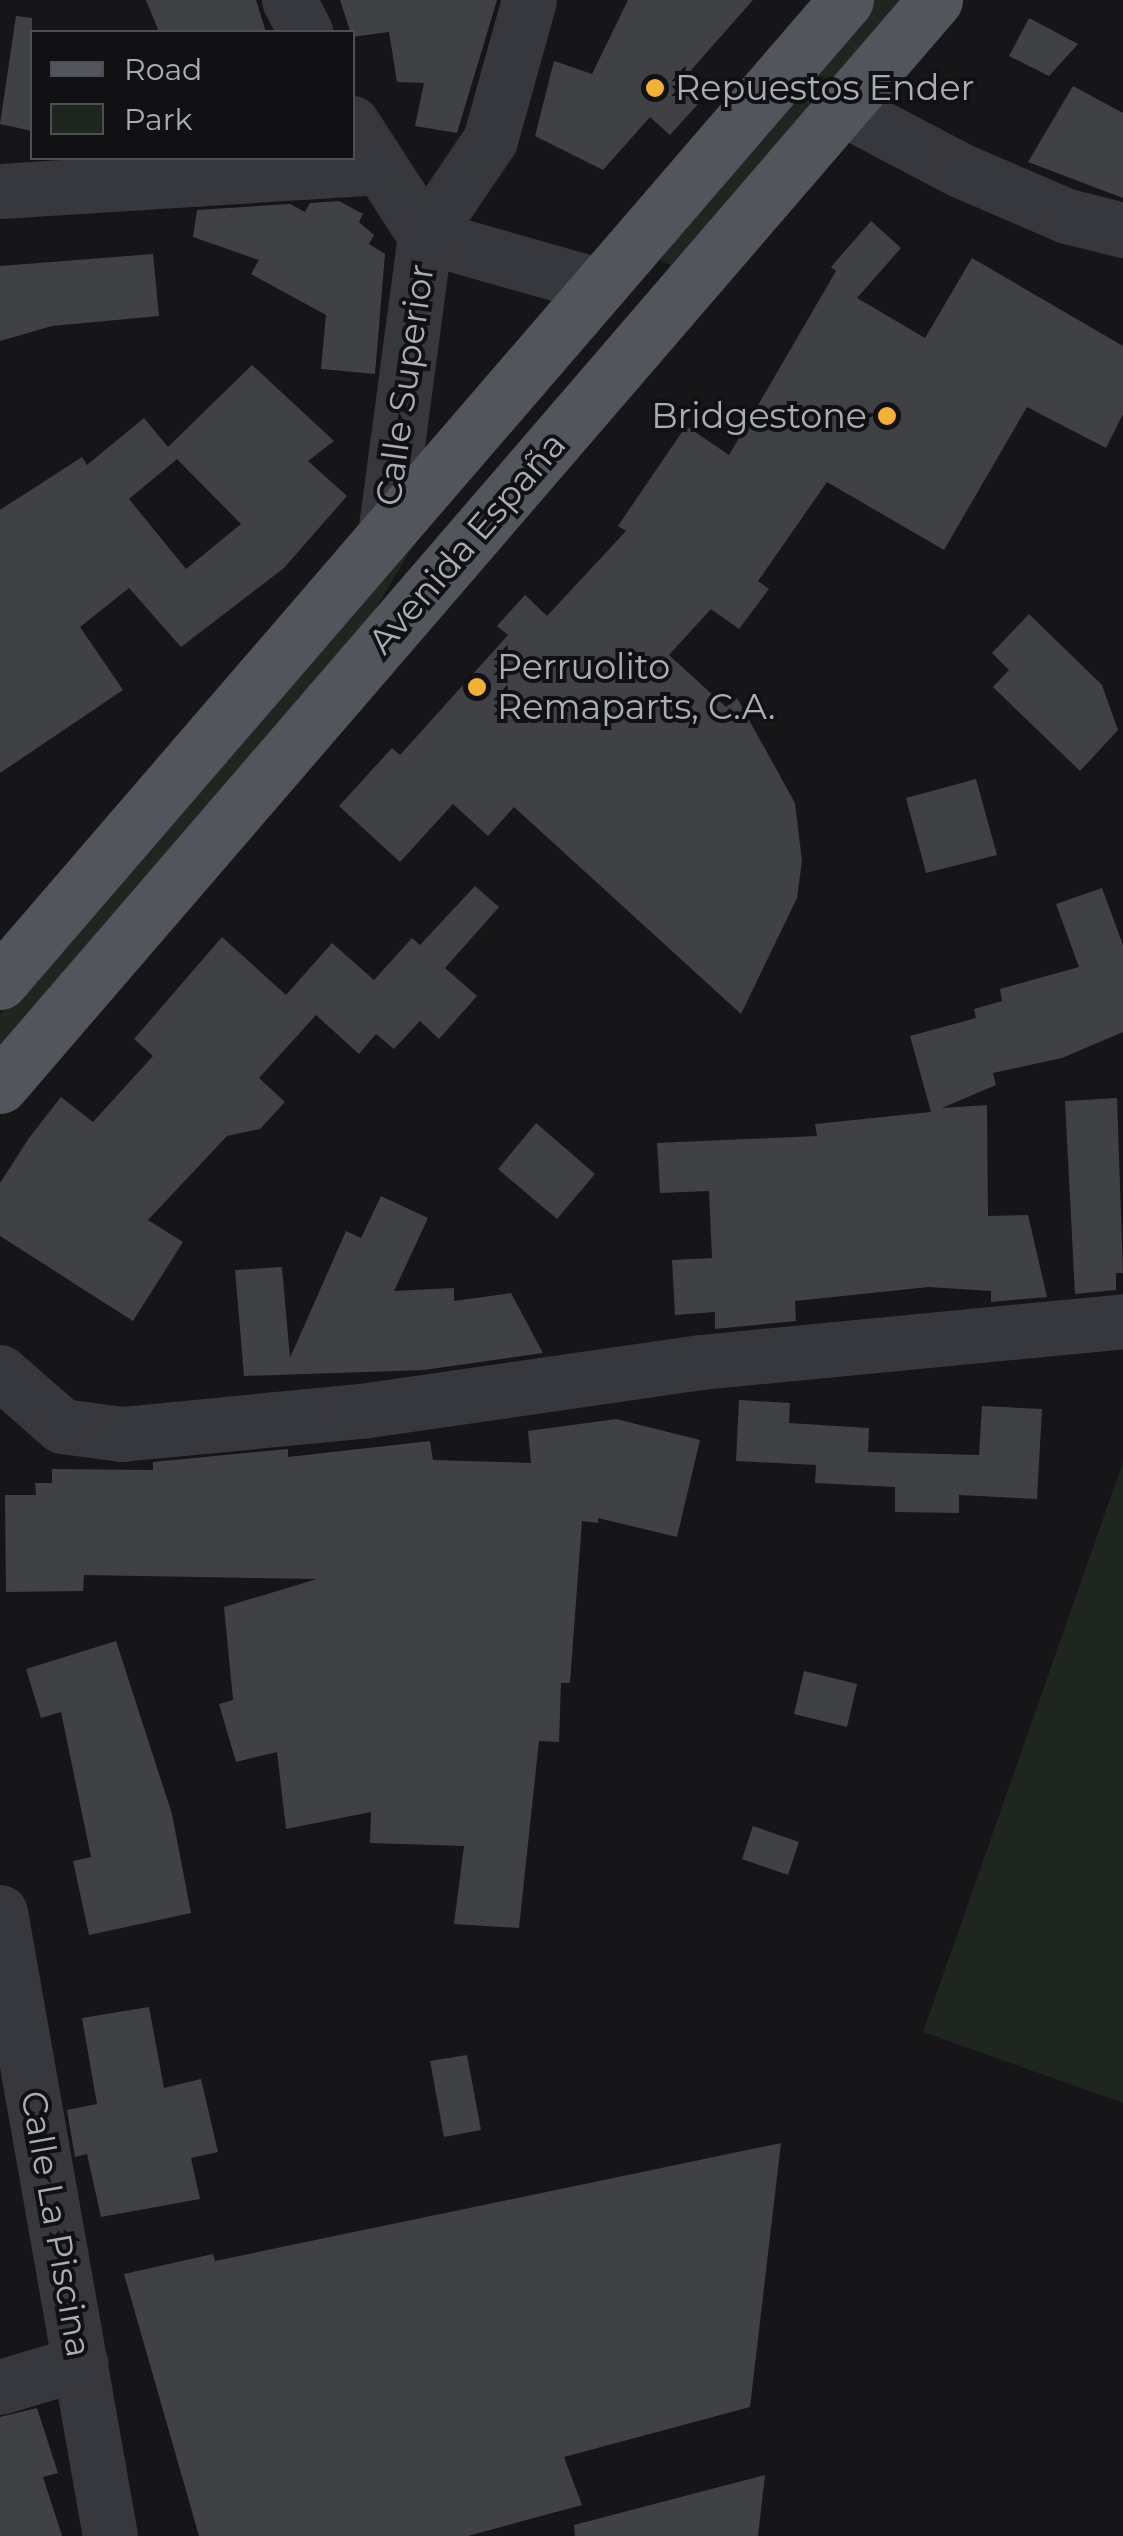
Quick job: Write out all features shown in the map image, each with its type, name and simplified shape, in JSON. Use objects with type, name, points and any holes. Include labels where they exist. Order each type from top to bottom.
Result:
[{"type":"main road","name":"Avenida España","points":[[0,982],[846,0]]},
{"type":"main road","name":"Avenida España","points":[[0,1086],[935,0]]},
{"type":"main road","points":[[600,286],[660,319]]},
{"type":"street","points":[[289,0],[304,30]]},
{"type":"street","points":[[425,236],[490,140],[530,0]]},
{"type":"street","points":[[842,108],[960,170],[1067,216],[1123,230]]},
{"type":"street","name":"Calle Superior","points":[[365,145],[425,236],[600,286]]},
{"type":"street","points":[[0,191],[246,160]]},
{"type":"street","name":"Calle Superior","points":[[385,535],[425,236]]},
{"type":"street","points":[[0,1372],[62,1426],[122,1434],[361,1411],[700,1362],[1123,1320]]},
{"type":"street","name":"Calle La Piscina","points":[[0,1912],[19,2122],[80,2363],[110,2536]]},
{"type":"street","points":[[0,2387],[80,2363]]},
{"type":"green space","points":[[874,0],[907,0],[675,266],[661,262],[662,247]]},
{"type":"green space","points":[[553,373],[419,536],[370,618],[0,1053],[0,1015]]},
{"type":"green space","points":[[1123,1462],[1123,2103],[923,2032]]},
{"type":"building","points":[[146,0],[256,0],[265,30],[158,30]]},
{"type":"building","points":[[340,0],[497,0],[457,133],[415,126],[424,83],[397,82],[389,32],[355,37],[355,30],[350,30]]},
{"type":"building","points":[[628,0],[753,0],[677,86],[698,104],[670,135],[650,117],[603,170],[535,136],[554,61],[592,74]]},
{"type":"building","points":[[16,16],[32,18],[30,131],[0,124]]},
{"type":"building","points":[[1029,18],[1078,44],[1049,76],[1009,56]]},
{"type":"building","points":[[1073,86],[1123,113],[1123,198],[1028,162]]},
{"type":"building","points":[[339,201],[363,214],[359,222],[374,235],[369,244],[385,254],[375,374],[321,369],[326,315],[251,274],[259,260],[193,237],[197,210],[290,204],[305,212],[310,203]]},
{"type":"building","points":[[871,221],[901,248],[857,298],[925,338],[972,258],[1123,346],[1123,414],[1106,448],[1027,407],[944,550],[827,482],[758,581],[769,589],[739,629],[711,609],[669,655],[726,707],[737,698],[795,803],[802,861],[797,898],[741,1014],[514,807],[488,836],[453,804],[400,862],[339,806],[392,748],[400,755],[508,635],[497,626],[525,595],[547,616],[626,531],[618,526],[686,426],[729,455],[836,271],[831,267]]},
{"type":"building","points":[[153,254],[159,316],[52,326],[0,341],[0,266]]},
{"type":"building","points":[[252,365],[334,441],[308,461],[347,496],[284,568],[181,647],[129,588],[80,627],[123,690],[0,773],[0,510],[82,457],[87,465],[144,418],[168,447]],"holes":[[[177,459],[241,524],[186,569],[129,499]]]},
{"type":"building","points":[[1029,614],[1102,685],[1118,730],[1080,771],[993,687],[1009,670],[992,653]]},
{"type":"building","points":[[976,779],[997,855],[926,873],[906,798]]},
{"type":"building","points":[[475,886],[499,907],[445,968],[477,996],[439,1039],[420,1021],[394,1049],[376,1034],[359,1054],[316,1015],[259,1078],[285,1102],[260,1129],[227,1136],[148,1220],[183,1242],[133,1321],[0,1236],[0,1183],[29,1138],[61,1097],[93,1122],[153,1056],[134,1039],[222,937],[286,995],[332,943],[374,980],[412,938],[420,945]]},
{"type":"building","points":[[1102,888],[1123,945],[1123,1032],[1062,1058],[993,1073],[996,1085],[942,1108],[987,1105],[988,1216],[1028,1215],[1047,1297],[991,1302],[991,1291],[929,1287],[795,1301],[796,1321],[715,1329],[715,1312],[675,1315],[672,1260],[712,1258],[709,1191],[660,1193],[657,1143],[817,1136],[815,1124],[931,1112],[910,1036],[976,1018],[974,1009],[1002,1001],[1000,989],[1079,967],[1056,904]]},
{"type":"building","points":[[1117,1098],[1123,1273],[1116,1273],[1116,1290],[1075,1294],[1065,1101]]},
{"type":"building","points":[[536,1123],[595,1174],[557,1219],[498,1169]]},
{"type":"building","points":[[381,1196],[428,1218],[394,1291],[454,1288],[454,1301],[511,1293],[543,1353],[424,1370],[244,1376],[235,1270],[282,1267],[290,1358],[346,1231],[361,1238]]},
{"type":"building","points":[[739,1400],[790,1403],[789,1423],[869,1428],[868,1452],[979,1455],[982,1406],[1042,1409],[1037,1499],[959,1495],[959,1513],[895,1512],[895,1487],[815,1483],[816,1465],[736,1461]]},
{"type":"building","points":[[616,1419],[700,1440],[677,1537],[598,1518],[598,1523],[582,1521],[570,1683],[561,1683],[559,1742],[539,1741],[519,1928],[454,1924],[464,1846],[370,1843],[371,1812],[286,1829],[277,1752],[236,1762],[219,1704],[233,1700],[224,1607],[317,1579],[84,1575],[83,1591],[6,1592],[5,1495],[36,1495],[35,1483],[52,1483],[52,1469],[153,1470],[153,1462],[288,1449],[288,1457],[430,1441],[433,1460],[531,1463],[528,1431]]},
{"type":"building","points":[[116,1641],[172,1814],[191,1913],[89,1935],[73,1861],[91,1857],[61,1712],[41,1718],[26,1669]]},
{"type":"building","points":[[804,1671],[857,1684],[847,1727],[794,1714]]},
{"type":"building","points":[[753,1826],[799,1842],[788,1875],[742,1859]]},
{"type":"building","points":[[149,2007],[164,2088],[201,2079],[218,2152],[191,2158],[200,2199],[101,2217],[87,2154],[75,2157],[67,2110],[97,2104],[82,2018]]},
{"type":"building","points":[[467,2055],[481,2130],[444,2137],[430,2061]]},
{"type":"building","points":[[781,2143],[750,2407],[564,2457],[582,2505],[468,2536],[199,2536],[124,2274],[213,2254],[215,2261]]},
{"type":"building","points":[[37,2408],[58,2473],[43,2477],[62,2536],[0,2536],[0,2417]]},
{"type":"building","points":[[765,2475],[758,2536],[575,2536],[574,2525]]},
{"type":"place","name":"Repuestos Ender","points":[[655,88]]},
{"type":"place","name":"Bridgestone","points":[[887,416]]},
{"type":"place","name":"Perruolito Remaparts, C.A.","points":[[477,687]]}]
